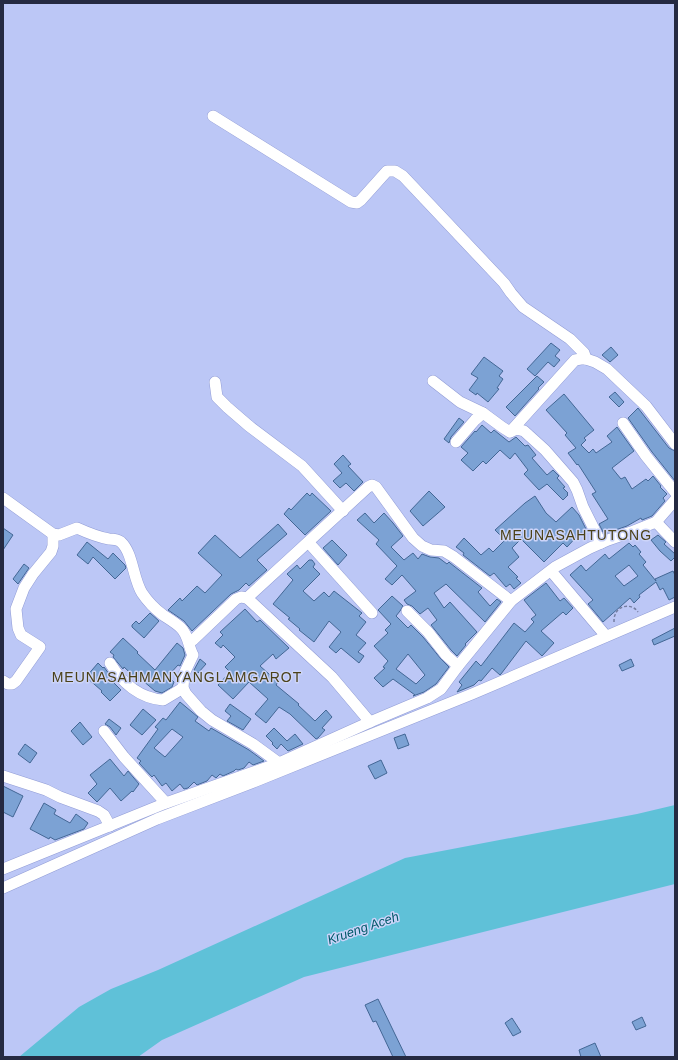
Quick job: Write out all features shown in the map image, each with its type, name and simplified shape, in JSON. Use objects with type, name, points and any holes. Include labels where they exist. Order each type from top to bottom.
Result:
[{"type":"street","points":[[213,116],[351,202],[357,203],[362,200],[387,172],[395,171],[403,176],[504,283],[523,307],[570,339],[584,353],[586,359]]},
{"type":"street","points":[[510,432],[575,360],[586,359],[595,362],[606,369],[646,406],[675,444]]},
{"type":"street","points":[[433,381],[460,402],[483,413],[510,432]]},
{"type":"street","points":[[215,382],[217,397],[249,426],[302,466],[343,511]]},
{"type":"street","points":[[456,442],[483,413]]},
{"type":"street","points":[[623,423],[646,456],[675,492]]},
{"type":"street","points":[[510,432],[517,429],[524,431],[545,450],[573,482],[583,507],[601,543]]},
{"type":"street","points":[[247,598],[372,485],[375,486],[413,538],[422,546],[430,550],[444,551],[454,557],[511,601]]},
{"type":"street","points":[[3,498],[53,534],[59,535],[77,528],[97,536],[121,542],[130,560],[142,592],[152,606],[180,627],[185,633],[189,642],[189,649],[193,655],[184,674],[183,688],[186,694],[201,711],[222,727],[253,744],[279,763]]},
{"type":"street","points":[[3,869],[166,803],[279,763],[370,722],[413,705],[439,692],[458,666],[511,601],[550,571],[601,543],[656,522],[675,500]]},
{"type":"street","points":[[656,522],[675,542]]},
{"type":"street","points":[[3,681],[8,684],[12,684],[16,681],[40,647],[21,635],[18,628],[16,609],[24,588],[33,574],[51,552],[53,546],[53,534]]},
{"type":"street","points":[[309,543],[372,613]]},
{"type":"street","points":[[550,571],[611,634]]},
{"type":"street","points":[[193,640],[236,599],[241,597],[247,598],[332,677],[370,722]]},
{"type":"street","points":[[3,888],[157,819],[457,700],[675,607]]},
{"type":"street","points":[[408,611],[428,632],[449,658],[458,666]]},
{"type":"street","points":[[110,664],[118,676],[140,694],[150,698],[163,700],[183,688]]},
{"type":"street","points":[[104,731],[124,757],[166,803]]},
{"type":"street","points":[[3,776],[46,790],[60,797],[98,811],[104,815],[110,826]]},
{"type":"path","points":[[611,634],[615,615],[618,610],[625,606],[636,608],[644,620]]},
{"type":"water","name":"Krueng Aceh","points":[[675,805],[675,884],[304,977],[162,1040],[138,1057],[19,1057],[79,1007],[111,989],[158,970],[405,858],[637,814]]},
{"type":"building","points":[[551,343],[560,350],[555,356],[560,360],[554,367],[548,362],[535,376],[527,369]]},
{"type":"building","points":[[611,347],[618,355],[610,362],[602,355]]},
{"type":"building","points":[[484,357],[503,371],[499,376],[503,379],[497,388],[499,389],[488,402],[477,393],[476,395],[469,390],[478,378],[471,374]]},
{"type":"building","points":[[537,376],[544,382],[515,416],[506,407]]},
{"type":"building","points":[[615,392],[624,402],[619,407],[609,397]]},
{"type":"building","points":[[564,394],[594,430],[584,438],[586,440],[581,445],[589,453],[593,449],[596,453],[612,442],[607,436],[617,427],[634,451],[612,468],[621,479],[625,477],[632,489],[646,479],[648,481],[653,476],[661,486],[660,487],[667,494],[663,498],[665,501],[652,516],[642,520],[641,518],[627,526],[604,534],[599,524],[608,519],[592,494],[596,492],[578,464],[577,465],[568,453],[576,448],[565,435],[567,433],[546,410]]},
{"type":"building","points":[[638,408],[669,448],[675,451],[675,481],[628,418]]},
{"type":"building","points":[[459,418],[464,422],[451,437],[449,443],[444,439]]},
{"type":"building","points":[[482,425],[491,433],[494,430],[509,442],[516,437],[525,446],[528,445],[536,455],[532,458],[547,475],[553,470],[559,476],[557,478],[565,487],[563,488],[568,495],[563,500],[547,484],[539,490],[524,474],[528,470],[515,453],[510,459],[500,450],[486,464],[483,461],[473,471],[461,460],[468,453],[461,447]]},
{"type":"building","points":[[343,455],[351,464],[348,466],[363,482],[354,491],[346,483],[340,488],[333,481],[342,473],[334,464]]},
{"type":"building","points":[[429,491],[445,507],[423,526],[410,511]]},
{"type":"building","points":[[307,493],[310,496],[312,493],[331,511],[305,535],[284,514],[289,508],[291,510]]},
{"type":"building","points":[[535,496],[546,513],[556,522],[572,507],[579,515],[586,529],[582,533],[581,532],[567,547],[563,543],[544,562],[521,539],[512,548],[519,557],[508,567],[518,577],[516,578],[521,583],[514,589],[510,584],[506,587],[494,573],[490,576],[463,555],[464,553],[456,547],[464,538],[481,555],[489,548],[493,552],[505,540],[495,530]]},
{"type":"building","points":[[365,513],[374,523],[384,513],[393,523],[403,536],[391,547],[404,560],[413,553],[418,559],[422,554],[439,558],[447,564],[449,562],[482,588],[478,592],[490,606],[497,599],[501,602],[485,622],[446,584],[434,593],[444,608],[450,602],[477,632],[465,644],[466,645],[457,656],[431,625],[437,620],[428,608],[420,614],[404,600],[416,591],[402,575],[392,585],[385,579],[397,566],[376,544],[379,540],[357,520]]},
{"type":"building","points":[[278,524],[287,534],[257,560],[267,570],[249,586],[246,583],[239,590],[231,594],[192,631],[184,621],[168,610],[180,598],[182,601],[197,586],[205,593],[222,575],[198,553],[215,535],[240,558]]},
{"type":"building","points":[[3,528],[13,535],[3,550]]},
{"type":"building","points":[[658,535],[666,542],[664,544],[675,554],[675,557],[671,561],[651,540]]},
{"type":"building","points":[[332,540],[347,555],[338,565],[323,548]]},
{"type":"building","points":[[87,542],[108,559],[113,553],[125,565],[126,568],[115,579],[93,557],[88,564],[77,555]]},
{"type":"building","points":[[629,543],[633,547],[635,545],[641,552],[639,554],[646,562],[643,565],[656,581],[655,579],[673,571],[675,575],[675,597],[669,600],[663,588],[660,590],[656,582],[639,595],[640,597],[634,603],[630,598],[603,622],[588,604],[593,600],[570,575],[581,565],[586,571],[605,554],[609,559]],"holes":[[[629,565],[638,576],[624,586],[615,576]]]},
{"type":"building","points":[[309,560],[312,560],[315,564],[313,567],[320,574],[303,591],[314,601],[324,592],[329,597],[334,591],[362,613],[359,616],[366,622],[356,635],[366,643],[358,652],[364,656],[359,663],[341,648],[336,653],[329,647],[341,632],[329,621],[314,642],[299,630],[300,629],[288,619],[290,618],[273,604],[293,580],[287,574],[297,565],[300,569]]},
{"type":"building","points":[[24,564],[29,568],[18,584],[13,579]]},
{"type":"building","points":[[546,583],[560,601],[564,598],[573,608],[566,615],[563,612],[541,631],[554,643],[542,656],[526,641],[500,675],[492,668],[481,681],[479,680],[474,685],[457,692],[462,685],[459,682],[476,661],[481,666],[514,623],[525,632],[534,622],[531,619],[536,615],[524,600]]},
{"type":"building","points":[[392,596],[403,606],[396,616],[408,628],[411,625],[449,667],[436,684],[424,692],[413,696],[415,695],[393,679],[383,687],[374,678],[385,668],[383,667],[388,661],[374,646],[388,633],[385,630],[391,624],[378,610]],"holes":[[[408,654],[425,675],[416,684],[396,669]]]},
{"type":"building","points":[[245,609],[257,622],[260,620],[289,648],[276,659],[273,654],[260,666],[278,682],[276,685],[299,704],[298,705],[315,721],[326,710],[332,717],[322,728],[325,730],[318,738],[316,739],[290,714],[279,707],[266,723],[255,714],[268,699],[249,682],[233,699],[218,685],[230,672],[225,667],[235,657],[223,645],[221,648],[215,643],[223,635],[220,632]]},
{"type":"building","points":[[150,613],[159,621],[144,638],[132,627],[132,625],[136,621],[139,624]]},
{"type":"building","points":[[675,628],[675,636],[654,645],[652,640]]},
{"type":"building","points":[[123,638],[155,670],[177,643],[183,648],[185,655],[180,666],[178,665],[168,676],[174,682],[172,687],[162,693],[155,691],[142,680],[140,682],[124,667],[123,669],[113,657],[114,655],[110,652]]},
{"type":"building","points":[[200,659],[206,664],[198,673],[194,670]]},
{"type":"building","points":[[631,659],[634,666],[622,671],[619,665]]},
{"type":"building","points":[[98,663],[103,668],[104,667],[112,678],[111,680],[121,690],[110,701],[101,692],[102,691],[86,677]]},
{"type":"building","points":[[180,702],[198,717],[195,721],[209,731],[211,728],[249,750],[264,761],[253,765],[249,762],[244,768],[238,770],[236,769],[223,776],[220,774],[216,778],[212,775],[207,781],[197,785],[194,782],[188,788],[184,789],[180,784],[172,791],[166,783],[162,786],[154,775],[152,777],[139,763],[141,761],[137,758],[158,729],[155,727],[163,718],[166,720]],"holes":[[[172,729],[183,737],[165,757],[154,748]]]},
{"type":"building","points":[[230,704],[251,719],[243,730],[227,721],[231,716],[225,711]]},
{"type":"building","points":[[143,709],[156,720],[142,735],[130,725]]},
{"type":"building","points":[[109,719],[121,728],[116,735],[110,727],[105,724]]},
{"type":"building","points":[[80,722],[92,737],[83,745],[71,731]]},
{"type":"building","points":[[274,728],[287,741],[295,734],[303,744],[288,751],[281,744],[277,749],[266,736]]},
{"type":"building","points":[[405,734],[409,745],[398,749],[394,738]]},
{"type":"building","points":[[25,744],[37,753],[30,763],[18,754]]},
{"type":"building","points":[[110,759],[124,776],[128,771],[139,784],[133,792],[132,791],[121,801],[110,788],[97,802],[88,793],[97,784],[90,775]]},
{"type":"building","points":[[381,760],[387,773],[375,779],[368,766]]},
{"type":"building","points":[[3,786],[23,796],[13,817],[3,812]]},
{"type":"building","points":[[44,803],[56,810],[54,814],[70,823],[76,814],[88,823],[84,829],[55,840],[50,837],[49,839],[30,829]]},
{"type":"building","points":[[378,999],[406,1057],[393,1057],[376,1021],[373,1022],[365,1005]]},
{"type":"building","points":[[642,1017],[646,1026],[636,1030],[632,1022]]},
{"type":"building","points":[[512,1018],[521,1032],[513,1036],[505,1023]]},
{"type":"building","points":[[595,1043],[601,1057],[581,1057],[579,1050]]},
{"type":"district","name":"MEUNASAHTUTONG","points":[[576,535]]},
{"type":"district","name":"MEUNASAHMANYANGLAMGAROT","points":[[177,677]]}]
